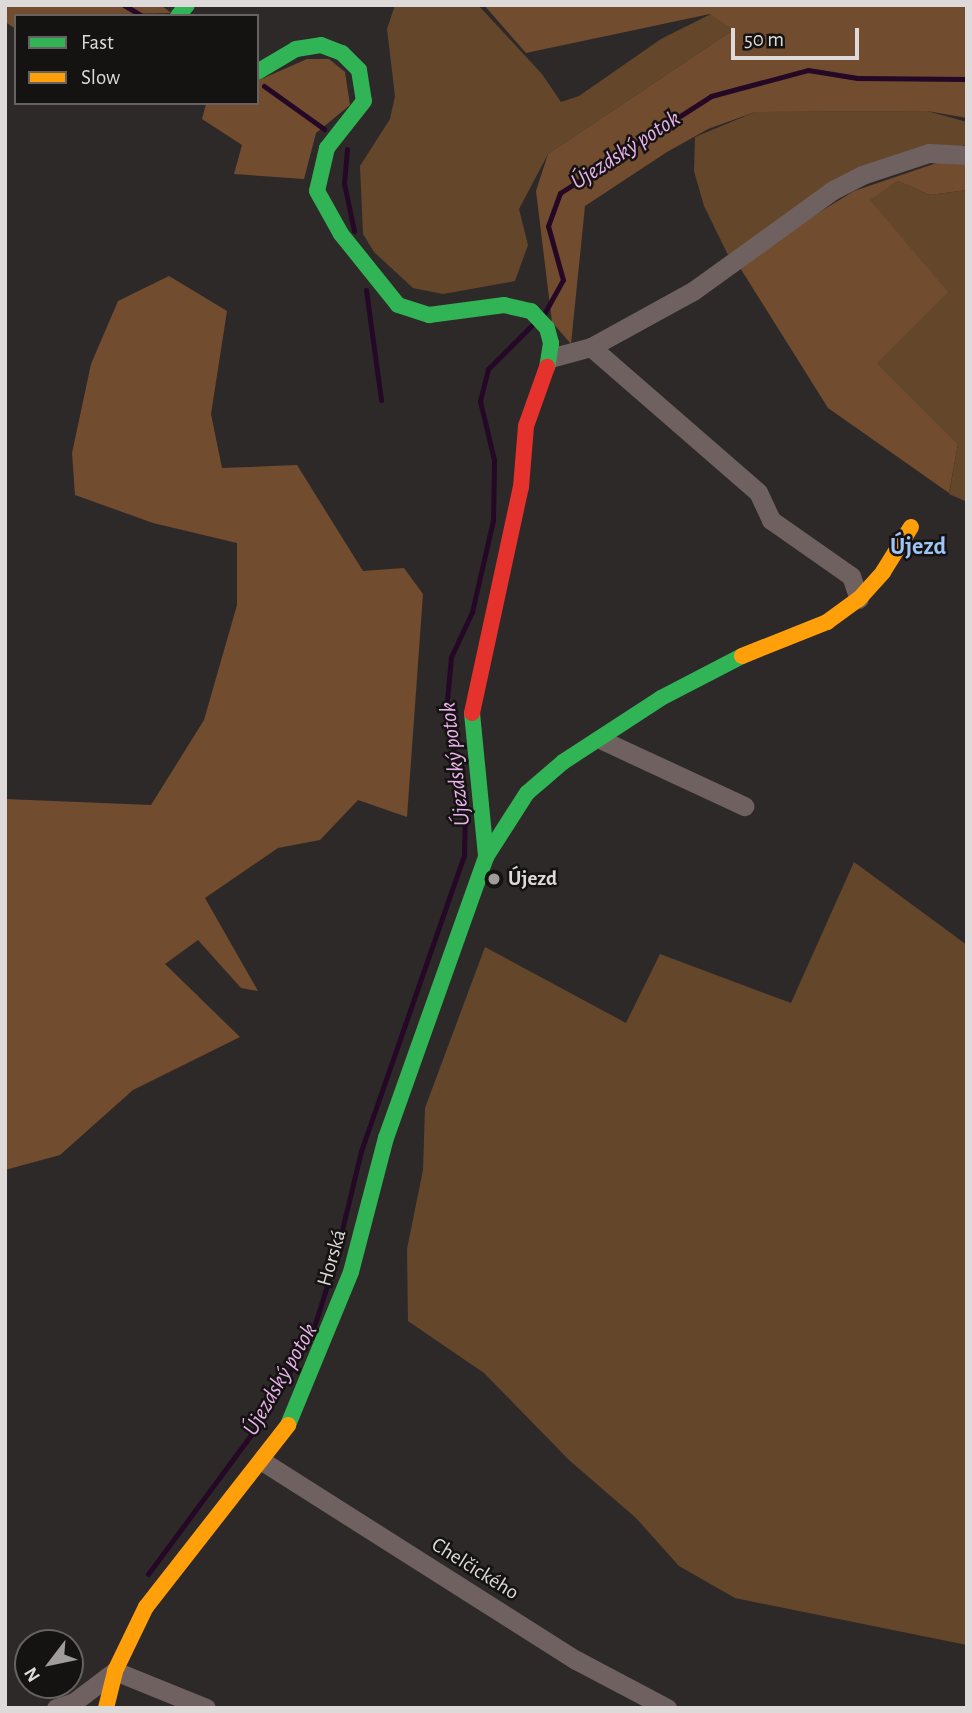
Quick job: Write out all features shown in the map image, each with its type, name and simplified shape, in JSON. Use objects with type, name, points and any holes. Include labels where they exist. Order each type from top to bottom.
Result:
[{"type":"street","points":[[259,71],[296,49],[321,46],[342,53],[359,70],[363,101],[327,148],[317,191],[341,234],[398,305],[429,315],[505,305],[531,311],[547,328],[550,358],[526,426],[521,487],[472,709],[486,857]]},
{"type":"street","points":[[550,358],[591,347],[692,291],[833,190],[899,159],[929,153],[967,155]]},
{"type":"street","points":[[591,347],[758,492],[771,520],[851,576],[859,598]]},
{"type":"street","points":[[486,857],[527,793],[563,762],[602,740],[661,698],[760,646],[827,622],[859,598],[883,572],[911,527]]},
{"type":"street","points":[[602,740],[744,806]]},
{"type":"street","name":"Horská","points":[[106,1708],[115,1671],[139,1618],[164,1580],[262,1461],[294,1417],[323,1352],[351,1272],[386,1138],[486,857]]},
{"type":"street","name":"Chelčického","points":[[262,1461],[576,1660],[667,1708]]},
{"type":"street","points":[[56,1708],[74,1702],[115,1671],[206,1708]]},
{"type":"shaded area","points":[[5,5],[161,5],[171,13],[14,14],[14,28],[5,22]]},
{"type":"shaded area","points":[[395,5],[478,5],[542,74],[561,102],[579,96],[661,39],[711,14],[733,30],[548,154],[519,209],[528,245],[515,281],[443,294],[413,288],[374,252],[363,234],[360,166],[390,119],[395,96],[387,29]]},
{"type":"shaded area","points":[[484,5],[967,5],[967,118],[927,111],[755,112],[708,129],[667,152],[585,206],[571,344],[552,322],[536,191],[548,154],[733,30],[710,14],[526,53]]},
{"type":"shaded area","points":[[307,59],[329,59],[345,72],[350,105],[316,133],[304,179],[234,174],[242,145],[202,119],[206,105],[259,105],[259,80]]},
{"type":"shaded area","points":[[927,111],[967,122],[967,145],[920,153],[728,255],[704,206],[694,171],[695,137],[755,112]]},
{"type":"shaded area","points":[[966,153],[967,190],[930,195],[898,181],[870,200],[948,292],[877,363],[958,444],[949,493],[828,408],[737,263],[854,191]]},
{"type":"shaded area","points":[[898,181],[930,195],[967,190],[967,502],[949,494],[958,444],[877,363],[869,200]]},
{"type":"shaded area","points":[[169,276],[227,311],[211,414],[222,468],[297,465],[363,571],[404,568],[423,594],[407,817],[358,800],[320,840],[278,848],[205,898],[258,991],[241,988],[198,940],[165,964],[240,1037],[133,1090],[60,1155],[5,1170],[5,799],[151,805],[204,720],[237,605],[237,543],[153,523],[75,495],[72,453],[91,364],[118,301]]},
{"type":"shaded area","points":[[854,862],[967,945],[967,1645],[735,1598],[679,1566],[636,1518],[569,1460],[484,1373],[408,1321],[407,1249],[423,1170],[425,1108],[485,947],[626,1023],[660,954],[791,1003]]},
{"type":"waterway","points":[[124,5],[139,14]]},
{"type":"waterway","name":"Újezdský potok","points":[[544,314],[563,280],[548,226],[560,193],[711,96],[808,70],[857,78],[967,79]]},
{"type":"waterway","points":[[264,86],[324,129]]},
{"type":"waterway","points":[[347,149],[344,183],[354,231]]},
{"type":"waterway","points":[[366,290],[381,400]]},
{"type":"waterway","name":"Újezdský potok","points":[[148,1574],[265,1416],[313,1330],[333,1267],[361,1151],[464,856],[465,808],[446,712],[451,657],[472,612],[493,520],[494,460],[480,401],[488,369],[532,325]]},
{"type":"traffic: fast","points":[[180,14],[187,5]]},
{"type":"traffic: fast","points":[[259,71],[296,49],[321,45],[342,53],[359,70],[364,101],[327,148],[317,191],[341,234],[398,305],[429,315],[504,305],[531,311],[547,328],[551,343],[547,367]]},
{"type":"traffic: fast","points":[[288,1425],[351,1272],[386,1138],[486,857],[527,793],[563,762],[661,698],[742,656]]},
{"type":"traffic: fast","points":[[472,713],[486,857]]},
{"type":"traffic: slow","points":[[742,656],[827,622],[859,599],[883,572],[911,527]]},
{"type":"traffic: slow","points":[[106,1708],[115,1671],[146,1607],[288,1425]]},
{"type":"traffic: jam","points":[[472,713],[521,487],[526,426],[547,367]]},
{"type":"place","name":"Újezd","points":[[494,879]]},
{"type":"district","name":"Újezd","points":[[918,548]]}]
